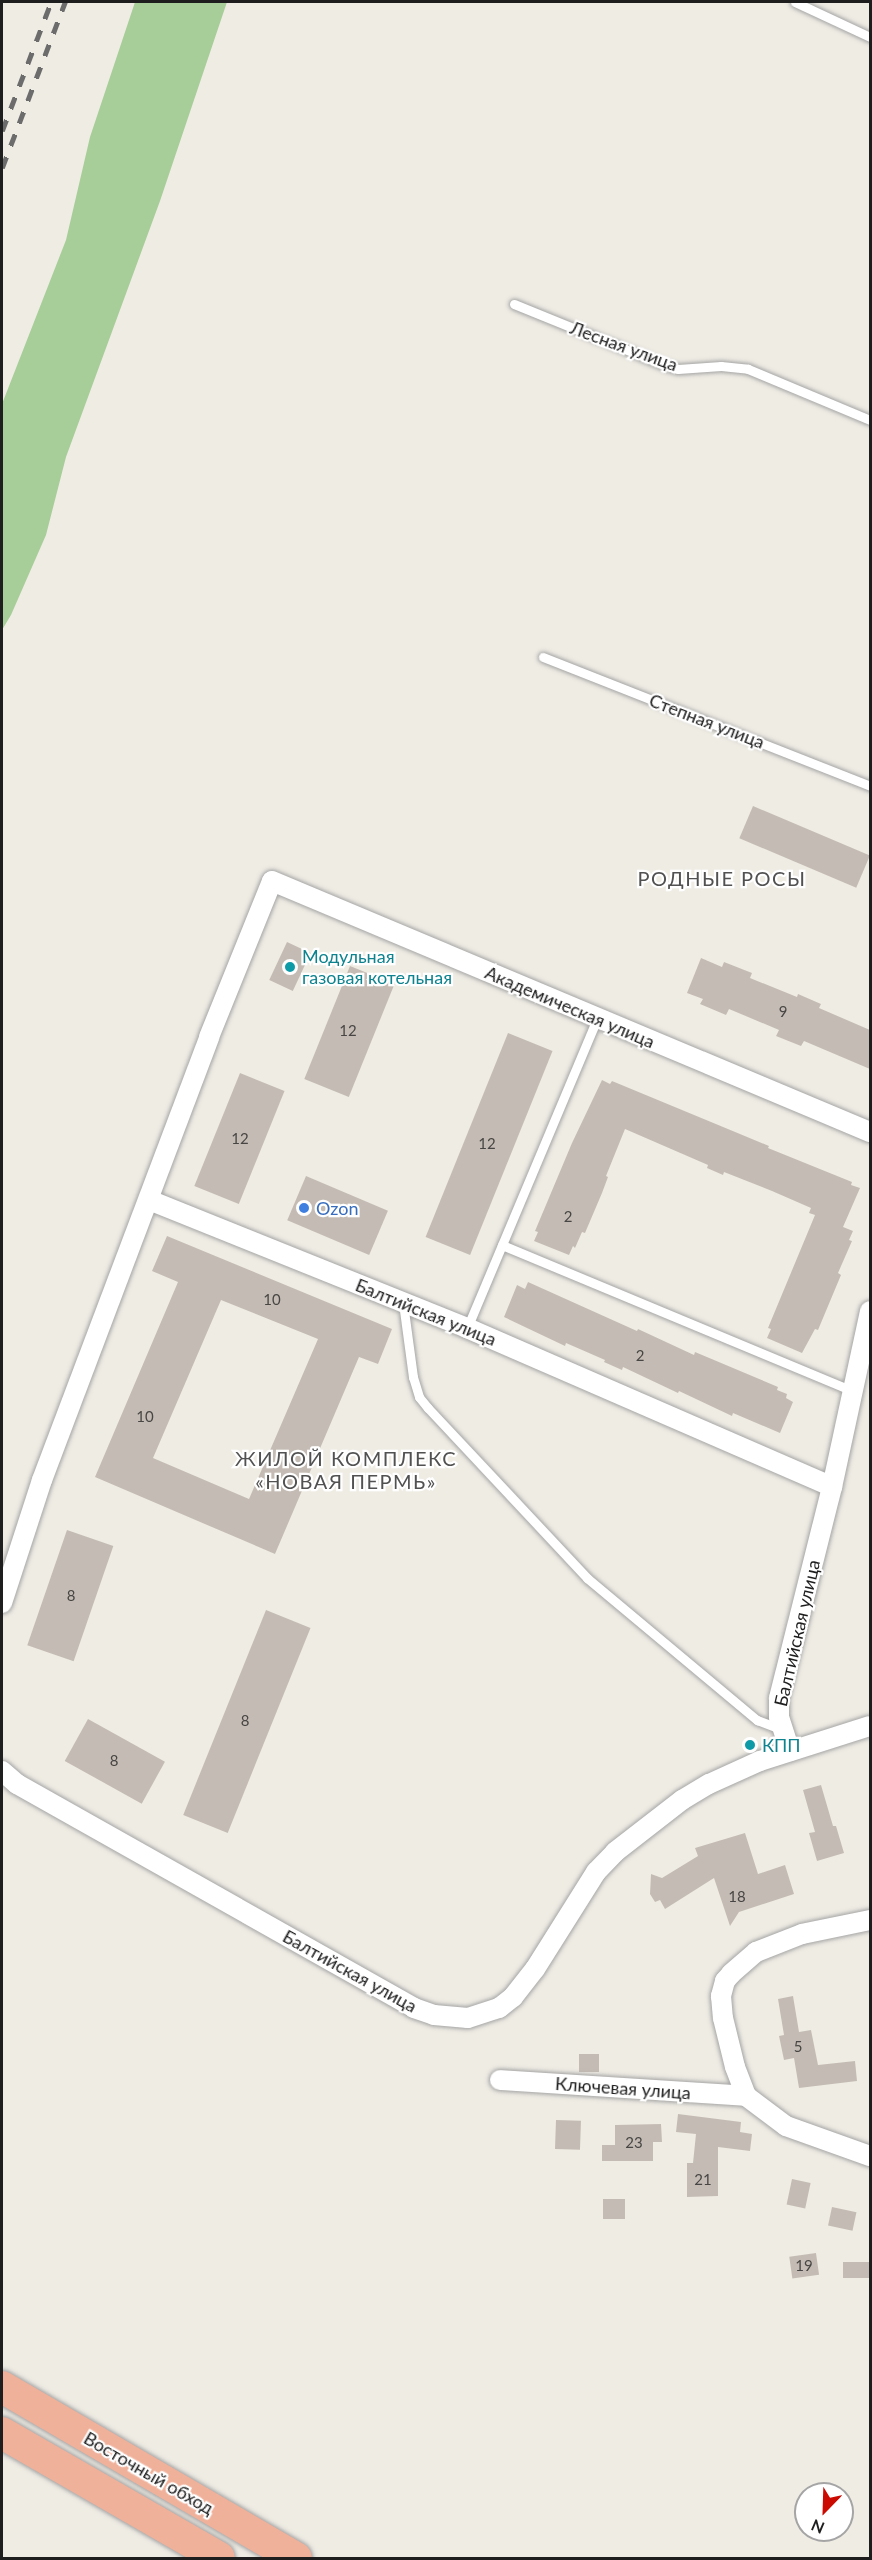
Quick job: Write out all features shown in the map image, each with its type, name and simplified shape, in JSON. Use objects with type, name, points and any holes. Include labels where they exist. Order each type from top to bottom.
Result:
[{"type":"highway","name":"Восточный обход","points":[[2,2387],[296,2559]]},
{"type":"highway","points":[[2,2433],[219,2559]]},
{"type":"street","name":"Академическая улица","points":[[149,1200],[208,1037],[272,881],[870,1132]]},
{"type":"street","name":"Балтийская улица","points":[[149,1200],[467,1328],[832,1487]]},
{"type":"street","points":[[2,1604],[42,1480],[149,1200]]},
{"type":"street","name":"Балтийская улица","points":[[2,1771],[17,1784],[414,2008],[452,2018],[484,2015],[513,1997],[535,1969],[596,1872],[640,1831],[709,1784],[790,1751],[781,1729],[779,1698],[832,1487],[870,1311]]},
{"type":"street","points":[[790,1751],[870,1726]]},
{"type":"street","points":[[870,1920],[802,1934],[768,1946],[739,1965],[725,1982],[721,1996],[723,2018],[735,2067],[746,2096],[786,2126],[870,2156]]},
{"type":"street","name":"Ключевая улица","points":[[500,2080],[746,2096]]},
{"type":"lane","points":[[795,2],[870,37]]},
{"type":"lane","name":"Лесная улица","points":[[514,304],[667,366],[678,369],[721,366],[748,369],[870,420]]},
{"type":"lane","name":"Степная улица","points":[[543,657],[870,786]]},
{"type":"lane","points":[[467,1328],[597,1019]]},
{"type":"lane","points":[[502,1245],[852,1391]]},
{"type":"lane","points":[[402,1301],[413,1377],[419,1396],[428,1408],[587,1578],[757,1720],[781,1729]]},
{"type":"green space","points":[[135,2],[227,2],[160,201],[66,457],[46,535],[11,615],[2,630],[2,404],[66,240],[90,137]]},
{"type":"building","points":[[753,806],[870,856],[856,888],[739,838]]},
{"type":"building","name":"Модульная газовая котельная","points":[[287,942],[311,953],[293,991],[269,980]]},
{"type":"building","points":[[701,958],[722,967],[724,962],[752,973],[750,978],[797,997],[798,994],[821,1004],[819,1008],[870,1030],[870,1069],[804,1041],[801,1046],[776,1036],[779,1030],[729,1009],[726,1015],[700,1004],[703,999],[687,993]]},
{"type":"building","points":[[350,966],[395,984],[349,1097],[304,1079]]},
{"type":"building","points":[[508,1033],[553,1051],[470,1255],[426,1237]]},
{"type":"building","points":[[240,1073],[285,1091],[239,1204],[194,1186]]},
{"type":"building","points":[[602,1080],[610,1084],[612,1081],[769,1146],[768,1148],[852,1182],[851,1185],[860,1188],[843,1227],[853,1231],[849,1240],[852,1241],[838,1273],[841,1275],[818,1330],[815,1329],[802,1353],[767,1338],[771,1329],[768,1328],[815,1215],[809,1213],[811,1208],[724,1172],[723,1175],[707,1168],[708,1165],[625,1129],[606,1176],[608,1177],[602,1193],[585,1233],[582,1232],[575,1248],[573,1246],[569,1255],[534,1241],[538,1232],[535,1231],[572,1143]]},
{"type":"building","points":[[306,1176],[388,1211],[369,1255],[287,1220]]},
{"type":"building","points":[[167,1236],[392,1329],[378,1364],[359,1357],[275,1554],[95,1477],[178,1282],[152,1271]],"holes":[[[221,1300],[318,1339],[249,1499],[153,1458]]]},
{"type":"building","points":[[528,1282],[694,1355],[695,1352],[778,1387],[777,1390],[787,1394],[786,1398],[793,1402],[780,1433],[733,1413],[732,1416],[623,1367],[622,1370],[604,1362],[605,1360],[566,1343],[565,1346],[504,1317],[517,1285],[525,1289]]},
{"type":"building","points":[[67,1530],[113,1546],[74,1661],[27,1645]]},
{"type":"building","points":[[266,1610],[311,1628],[228,1833],[183,1815]]},
{"type":"building","points":[[88,1719],[165,1762],[142,1804],[65,1761]]},
{"type":"building","points":[[821,1785],[844,1853],[817,1861],[809,1833],[815,1832],[803,1790]]},
{"type":"building","points":[[745,1833],[758,1874],[785,1865],[794,1894],[739,1912],[730,1926],[714,1878],[665,1909],[660,1900],[655,1902],[650,1894],[651,1874],[662,1878],[698,1856],[695,1848]]},
{"type":"building","points":[[793,1996],[799,2032],[811,2030],[818,2065],[855,2061],[857,2081],[799,2088],[794,2058],[784,2060],[779,2036],[784,2035],[778,1999]]},
{"type":"building","points":[[579,2054],[599,2054],[599,2072],[579,2072]]},
{"type":"building","points":[[678,2114],[741,2122],[740,2132],[752,2134],[750,2151],[718,2147],[718,2196],[687,2197],[687,2163],[693,2163],[696,2134],[676,2132]]},
{"type":"building","points":[[556,2120],[581,2121],[580,2150],[555,2149]]},
{"type":"building","points":[[661,2124],[662,2142],[653,2142],[653,2161],[602,2161],[602,2145],[615,2145],[615,2125]]},
{"type":"building","points":[[792,2179],[811,2183],[805,2208],[787,2204]]},
{"type":"building","points":[[603,2199],[625,2199],[625,2219],[603,2219]]},
{"type":"building","points":[[832,2207],[856,2212],[853,2231],[828,2226]]},
{"type":"building","points":[[816,2253],[819,2275],[792,2279],[789,2257]]},
{"type":"building","points":[[843,2262],[870,2262],[870,2278],[843,2278]]},
{"type":"railway","points":[[2,131],[51,2]]},
{"type":"railway","points":[[2,168],[65,2]]},
{"type":"place","name":"Модульная газовая котельная","points":[[290,967]]},
{"type":"place","name":"Ozon","points":[[304,1208]]},
{"type":"place","name":"КПП","points":[[750,1745]]},
{"type":"district","name":"РОДНЫЕ РОСЫ","points":[[722,878]]},
{"type":"district","name":"ЖИЛОЙ КОМПЛЕКС «НОВАЯ ПЕРМЬ»","points":[[346,1470]]}]
